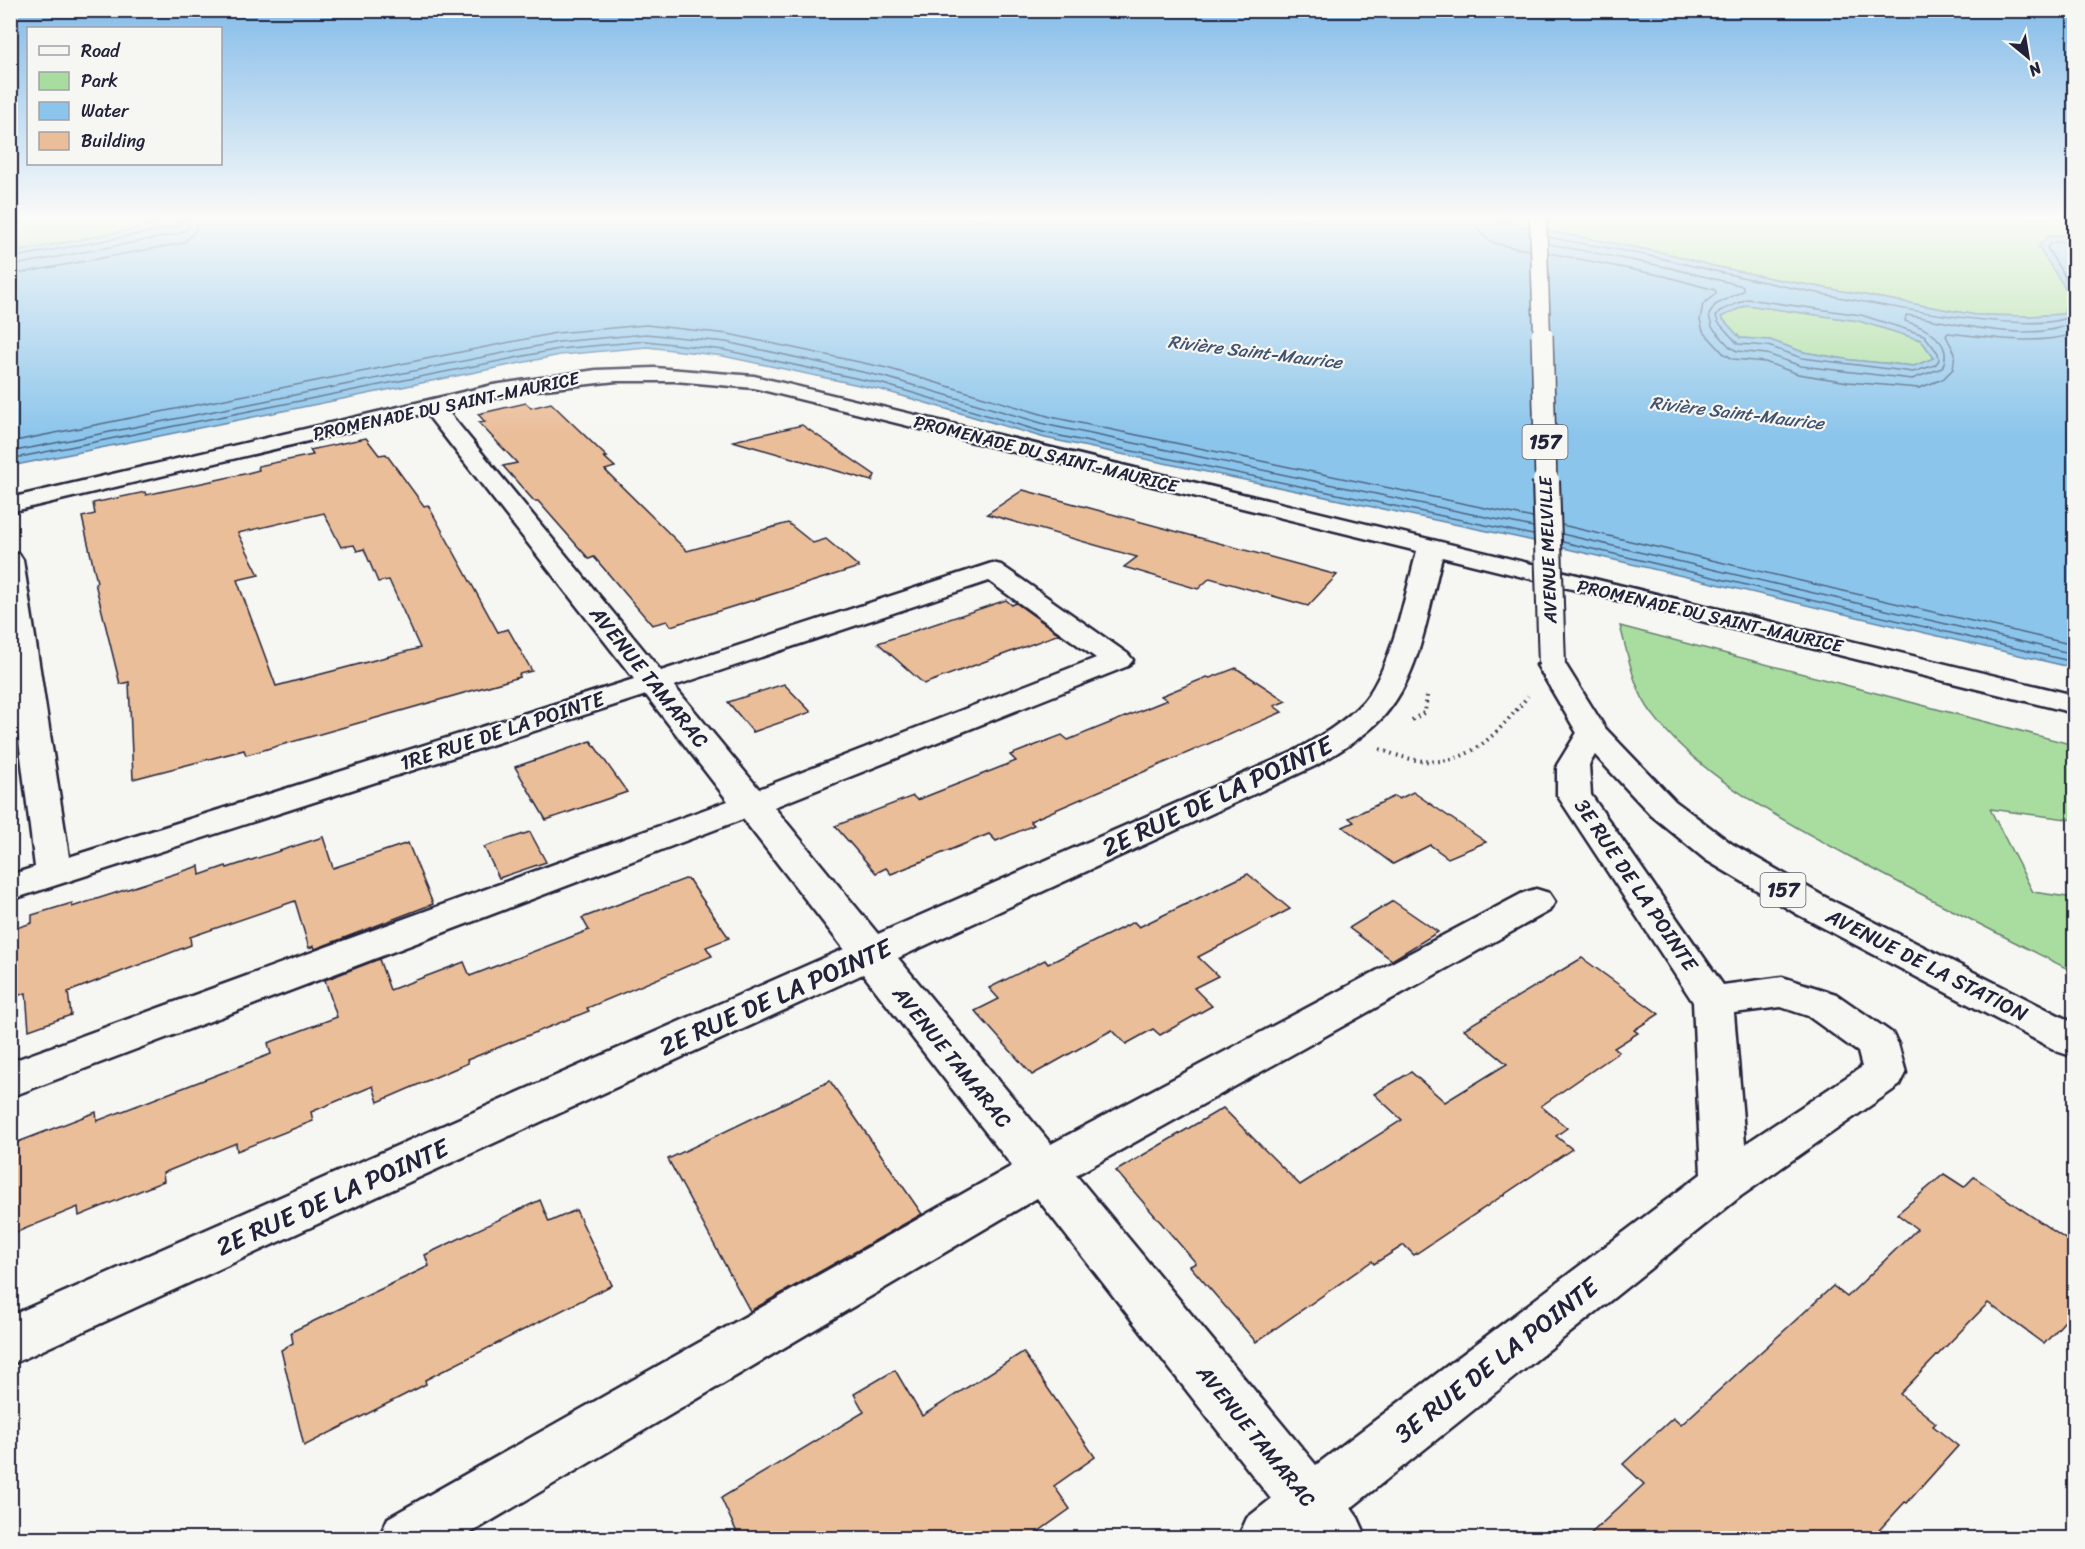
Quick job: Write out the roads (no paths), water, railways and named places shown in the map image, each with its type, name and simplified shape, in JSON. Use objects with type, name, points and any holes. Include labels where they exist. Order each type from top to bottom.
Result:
[{"type":"street","name":"AVENUE MELVILLE","points":[[1540,290],[1552,665]]},
{"type":"street","name":"PROMENADE DU SAINT-MAURICE","points":[[10,505],[432,406],[541,383],[597,376],[642,374],[754,382],[1431,549],[2074,704]]},
{"type":"street","name":"AVENUE TAMARAC","points":[[432,406],[1324,1522]]},
{"type":"street","name":"2E RUE DE LA POINTE","points":[[10,1341],[1304,759],[1346,734],[1375,707],[1392,681],[1431,549]]},
{"type":"street","points":[[10,560],[54,874]]},
{"type":"street","name":"1RE RUE DE LA POINTE","points":[[10,888],[653,683],[992,571],[1118,660],[751,804]]},
{"type":"street","name":"AVENUE DE LA STATION","points":[[1552,665],[1592,733],[1663,808],[1719,852],[1810,906],[2074,1041]]},
{"type":"street","name":"3E RUE DE LA POINTE","points":[[1592,733],[1573,765],[1574,795],[1713,1001],[1725,1182]]},
{"type":"street","points":[[10,1080],[751,804]]},
{"type":"street","points":[[408,1539],[1044,1171],[1536,902]]},
{"type":"street","name":"3E RUE DE LA POINTE","points":[[1267,1539],[1324,1522],[1725,1182],[1885,1073],[1877,1044],[1822,1005],[1782,992],[1713,1001]]},
{"type":"water","name":"Rivière Saint-Maurice","points":[[10,290],[1838,290],[1976,315],[2030,316],[2064,314],[2067,290],[2074,290],[2074,668],[1525,539],[1045,438],[882,390],[723,356],[647,347],[560,355],[11,466]],"holes":[[[1746,305],[1859,321],[1921,340],[1934,358],[1914,366],[1851,360],[1803,352],[1770,340],[1740,338],[1721,317]]]}]
